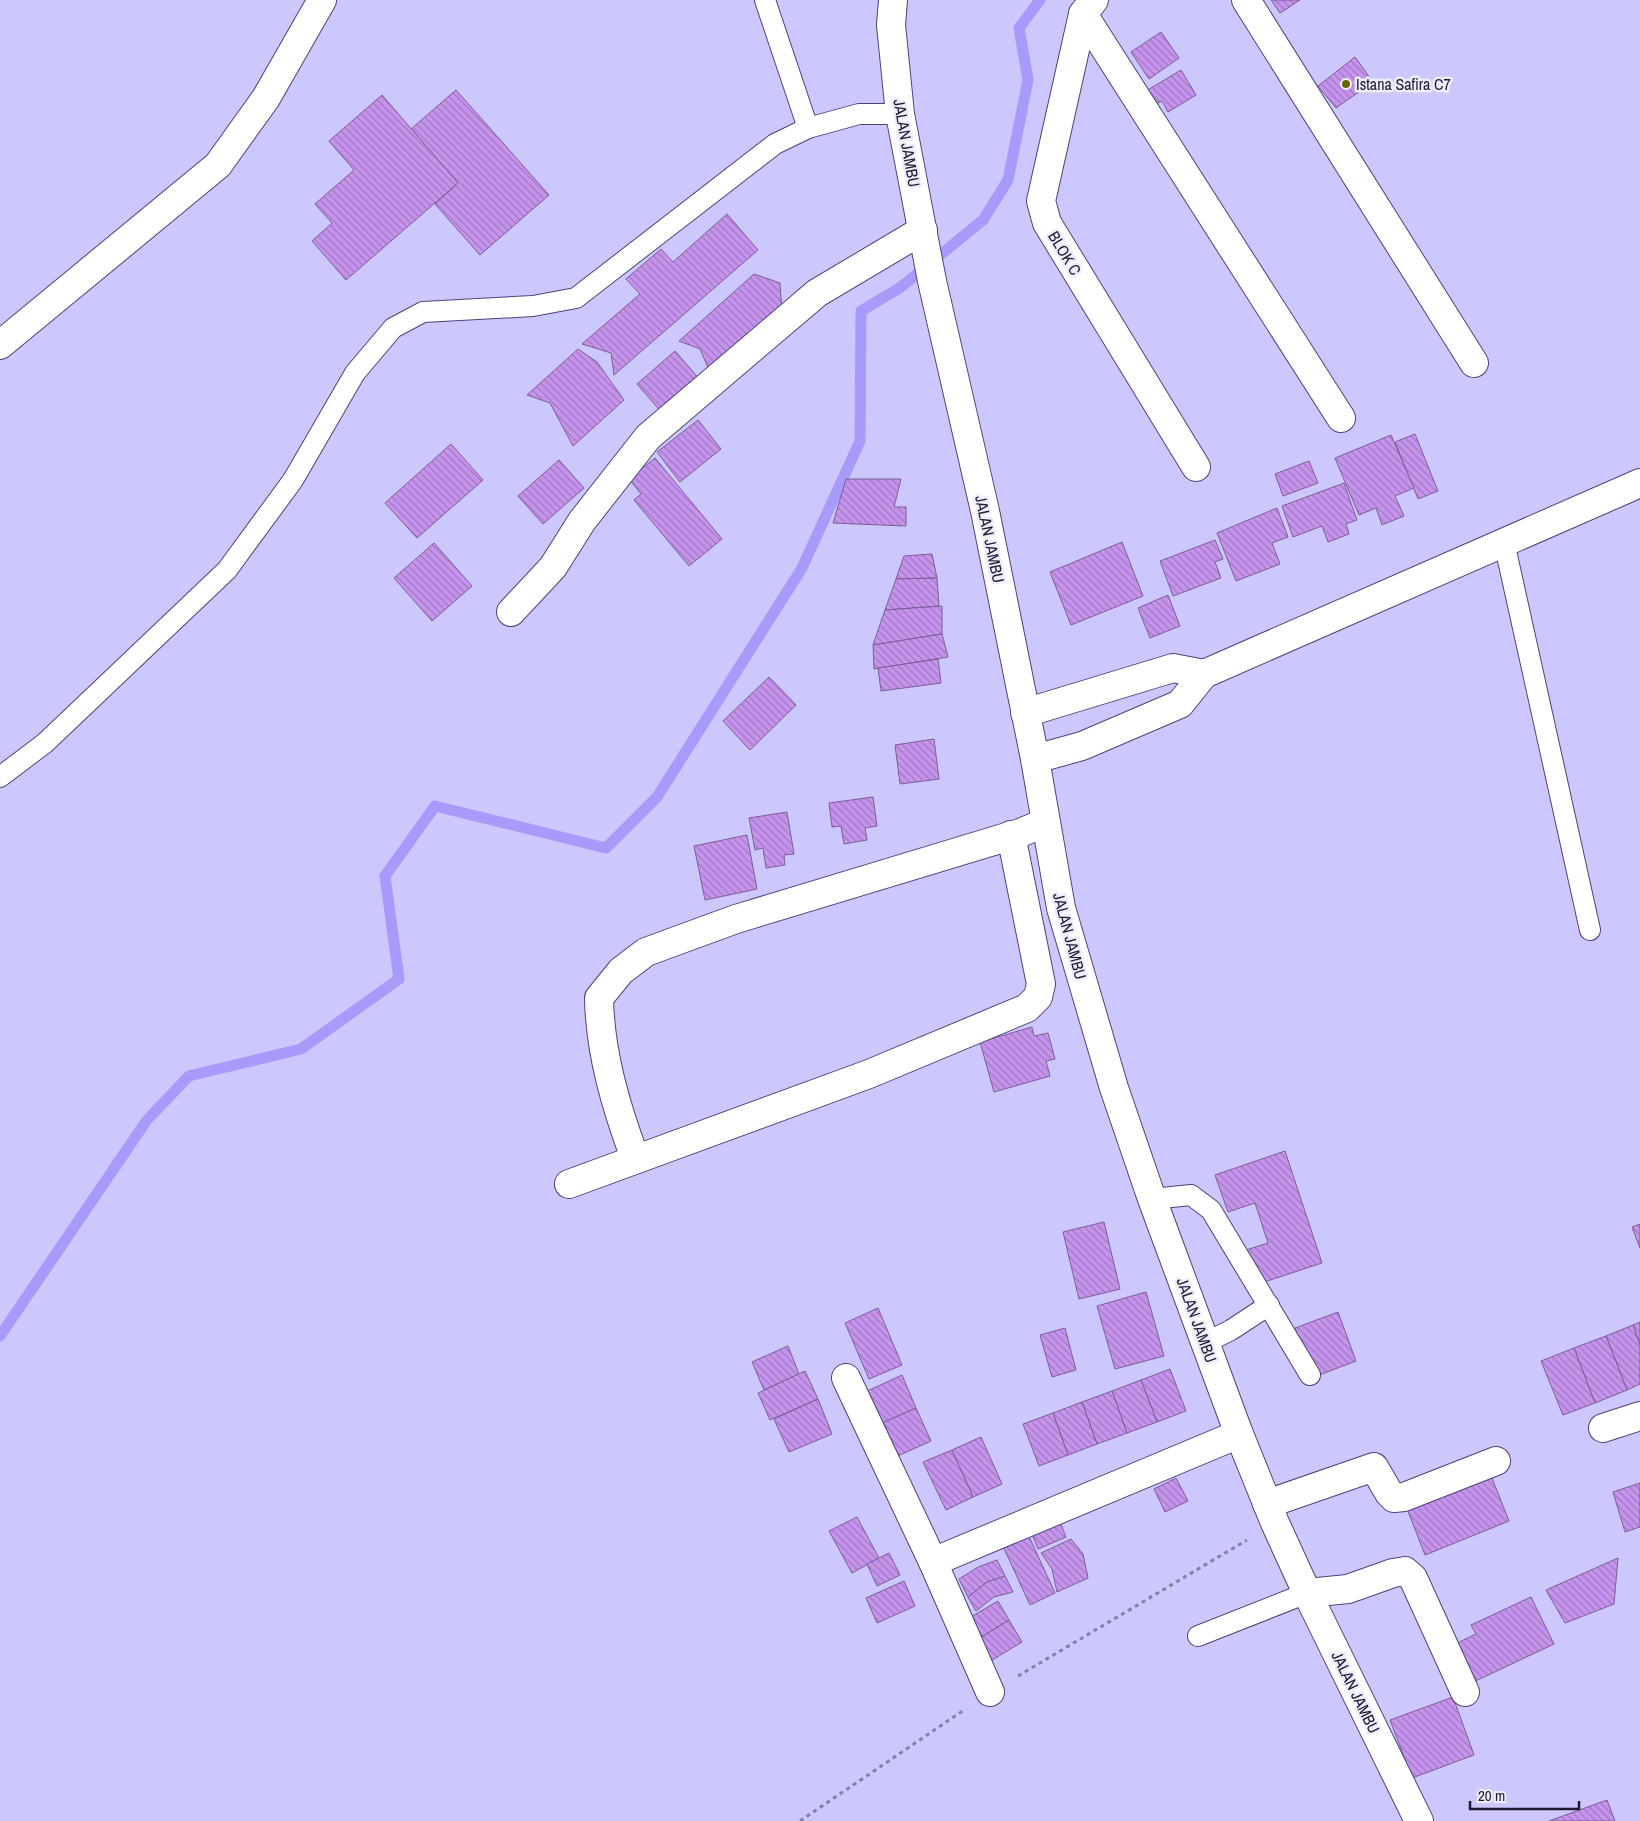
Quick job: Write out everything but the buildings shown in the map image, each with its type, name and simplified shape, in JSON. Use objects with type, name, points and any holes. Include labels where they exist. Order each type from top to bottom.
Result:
[{"type":"street","points":[[0,345],[218,165],[266,98],[322,0]]},
{"type":"street","name":"JALAN JAMBU","points":[[893,0],[891,25],[900,114],[932,281],[986,512],[1035,759],[1044,823],[1061,908],[1114,1088],[1152,1199],[1239,1434],[1271,1513],[1308,1593],[1419,1821]]},
{"type":"street","points":[[1246,0],[1474,363]]},
{"type":"street","name":"BLOK C","points":[[1088,7],[1341,418]]},
{"type":"street","name":"BLOK C","points":[[1088,7],[1041,201],[1047,223],[1196,466]]},
{"type":"street","points":[[511,612],[553,566],[582,521],[648,437],[817,293],[924,240]]},
{"type":"street","points":[[1035,759],[1082,746],[1180,704],[1204,674],[1640,482]]},
{"type":"street","points":[[1025,713],[1173,668],[1204,674]]},
{"type":"street","points":[[635,1158],[621,1119],[600,1030],[599,998],[621,971],[646,952],[736,919],[1011,835],[1044,823]]},
{"type":"street","points":[[569,1184],[635,1158],[869,1074],[1027,1008],[1038,997],[1041,984],[1011,835]]},
{"type":"street","points":[[846,1378],[933,1562],[990,1692]]},
{"type":"street","points":[[1604,1428],[1640,1416]]},
{"type":"street","points":[[933,1562],[1239,1434]]},
{"type":"street","points":[[1271,1513],[1374,1467],[1394,1498],[1404,1497],[1496,1461]]},
{"type":"street","points":[[1308,1593],[1348,1589],[1393,1573],[1406,1571],[1412,1578],[1465,1692]]},
{"type":"lane","points":[[765,0],[808,128]]},
{"type":"lane","points":[[0,777],[45,743],[227,570],[293,480],[355,373],[393,328],[423,312],[534,306],[576,298],[775,144],[808,128],[859,114],[900,114]]},
{"type":"lane","points":[[1504,542],[1590,930]]},
{"type":"lane","points":[[1152,1199],[1191,1195],[1211,1210],[1310,1375]]},
{"type":"lane","points":[[1205,1343],[1231,1330],[1269,1305]]},
{"type":"lane","points":[[1198,1636],[1308,1593]]},
{"type":"path","points":[[800,1821],[990,1692],[1271,1513]]},
{"type":"waterway","points":[[0,1336],[147,1120],[189,1076],[301,1049],[399,979],[385,876],[435,806],[606,848],[657,797],[802,568],[860,441],[861,311],[901,287],[983,220],[1008,180],[1028,80],[1019,28],[1040,0]]},
{"type":"place","name":"Istana Safira C7","points":[[1346,84]]}]
